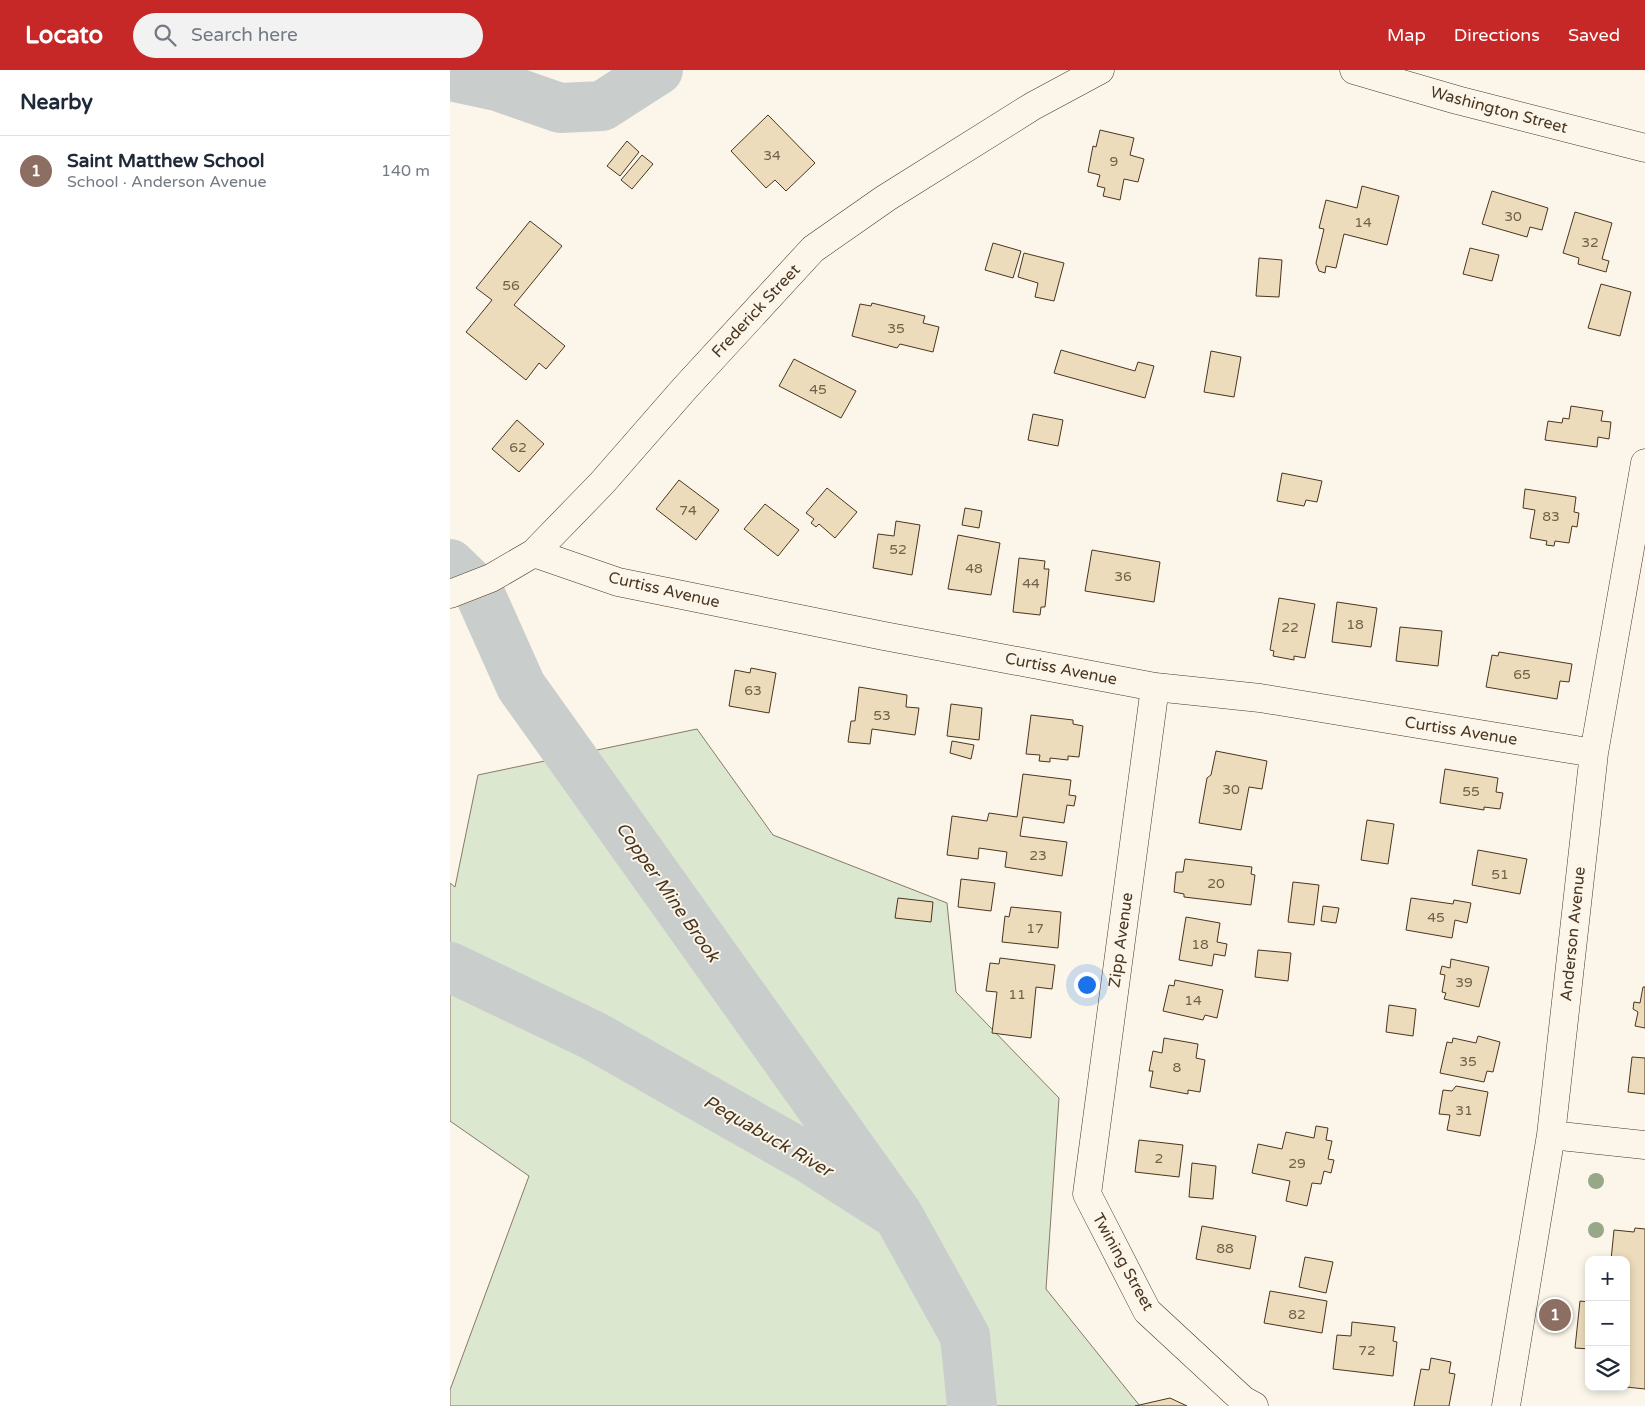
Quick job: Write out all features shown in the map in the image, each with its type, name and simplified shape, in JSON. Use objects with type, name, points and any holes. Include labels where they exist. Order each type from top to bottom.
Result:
[{"type":"street","name":"Frederick Street","points":[[450,594],[491,578],[534,553],[602,483],[685,388],[813,249],[886,198],[1016,116],[1100,70]]},
{"type":"street","name":"Washington Street","points":[[1354,70],[1457,100],[1645,148]]},
{"type":"street","name":"Anderson Avenue","points":[[1506,1406],[1551,1135],[1594,753],[1645,463]]},
{"type":"street","name":"Curtiss Avenue","points":[[534,553],[618,582],[884,636],[1155,687],[1260,698],[1594,753]]},
{"type":"street","name":"Zipp Avenue","points":[[1086,1194],[1155,687]]},
{"type":"street","points":[[1551,1135],[1645,1145]]},
{"type":"street","name":"Twining Street","points":[[1086,1194],[1147,1311],[1243,1400],[1254,1406]]},
{"type":"green space","points":[[697,729],[773,835],[947,903],[956,992],[1059,1098],[1046,1289],[1140,1406],[450,1406],[450,1390],[529,1176],[450,1121],[450,883],[455,887],[478,775]]},
{"type":"building","points":[[768,115],[815,163],[786,191],[775,180],[766,188],[731,151]]},
{"type":"building","points":[[1100,130],[1134,138],[1130,155],[1144,159],[1138,182],[1124,179],[1120,200],[1103,196],[1105,188],[1097,186],[1100,175],[1088,172],[1093,146],[1096,147]]},
{"type":"building","points":[[627,141],[639,152],[620,176],[607,166]]},
{"type":"building","points":[[642,155],[653,164],[632,189],[621,180]]},
{"type":"building","points":[[1362,186],[1399,196],[1387,245],[1344,234],[1336,268],[1326,266],[1325,273],[1319,271],[1316,263],[1324,229],[1319,228],[1326,200],[1357,208]]},
{"type":"building","points":[[1492,191],[1548,208],[1542,230],[1530,227],[1527,237],[1482,224]]},
{"type":"building","points":[[1575,212],[1612,223],[1602,259],[1609,261],[1606,272],[1578,264],[1579,258],[1563,253]]},
{"type":"building","points":[[530,221],[562,246],[514,305],[565,346],[546,369],[539,363],[526,380],[466,332],[492,300],[476,288]]},
{"type":"building","points":[[993,243],[1021,251],[1013,278],[985,270]]},
{"type":"building","points":[[1470,248],[1499,255],[1492,281],[1463,274]]},
{"type":"building","points":[[1024,253],[1064,263],[1054,301],[1035,297],[1038,283],[1018,277]]},
{"type":"building","points":[[1259,258],[1282,260],[1279,297],[1256,296]]},
{"type":"building","points":[[1601,284],[1631,292],[1620,336],[1588,328]]},
{"type":"building","points":[[872,303],[925,316],[923,323],[939,327],[933,352],[900,344],[897,348],[852,336],[860,304],[871,306]]},
{"type":"building","points":[[1061,350],[1135,371],[1138,362],[1154,366],[1145,398],[1054,373]]},
{"type":"building","points":[[1211,351],[1241,357],[1234,397],[1204,392]]},
{"type":"building","points":[[794,359],[856,391],[841,418],[779,386]]},
{"type":"building","points":[[1571,406],[1603,411],[1601,421],[1611,422],[1609,439],[1598,437],[1597,447],[1545,440],[1548,421],[1562,423],[1563,418],[1569,419]]},
{"type":"building","points":[[1033,414],[1063,420],[1058,446],[1028,440]]},
{"type":"building","points":[[517,420],[544,444],[519,472],[492,449]]},
{"type":"building","points":[[1282,473],[1322,481],[1317,502],[1306,500],[1304,506],[1277,501]]},
{"type":"building","points":[[679,480],[719,510],[696,540],[656,509]]},
{"type":"building","points":[[827,488],[857,512],[835,538],[819,524],[816,527],[811,523],[814,519],[806,513]]},
{"type":"building","points":[[1525,489],[1576,497],[1574,512],[1579,513],[1577,527],[1572,526],[1569,543],[1555,541],[1554,546],[1546,545],[1547,541],[1530,538],[1535,510],[1523,508]]},
{"type":"building","points":[[765,504],[799,530],[778,556],[744,529]]},
{"type":"building","points":[[965,508],[982,511],[979,528],[962,525]]},
{"type":"building","points":[[896,521],[920,525],[912,575],[873,568],[878,534],[894,536]]},
{"type":"building","points":[[958,535],[1000,543],[991,595],[948,589]]},
{"type":"building","points":[[1092,550],[1160,562],[1154,602],[1085,591]]},
{"type":"building","points":[[1019,558],[1045,561],[1044,569],[1049,569],[1045,607],[1041,607],[1040,615],[1013,612]]},
{"type":"building","points":[[1279,598],[1315,604],[1305,658],[1294,656],[1294,660],[1273,656],[1274,651],[1270,650]]},
{"type":"building","points":[[1337,602],[1377,608],[1371,647],[1332,642]]},
{"type":"building","points":[[1400,627],[1442,631],[1438,666],[1396,661]]},
{"type":"building","points":[[1499,652],[1572,664],[1569,682],[1560,681],[1557,699],[1486,687],[1492,655],[1498,656]]},
{"type":"building","points":[[751,668],[776,673],[769,713],[729,706],[735,670],[750,673]]},
{"type":"building","points":[[859,687],[907,695],[906,707],[919,708],[915,735],[872,729],[870,744],[848,742],[851,721],[855,721]]},
{"type":"building","points":[[951,704],[982,708],[979,740],[947,736]]},
{"type":"building","points":[[1031,715],[1073,720],[1073,724],[1083,726],[1079,757],[1068,756],[1068,760],[1050,758],[1050,762],[1039,761],[1040,755],[1026,754]]},
{"type":"building","points":[[952,741],[974,745],[971,759],[950,753]]},
{"type":"building","points":[[1216,751],[1267,761],[1262,789],[1249,787],[1241,830],[1199,823],[1207,778],[1211,775]]},
{"type":"building","points":[[1445,769],[1498,778],[1496,792],[1503,793],[1500,809],[1484,807],[1484,810],[1440,803]]},
{"type":"building","points":[[1023,774],[1071,780],[1069,795],[1076,796],[1074,806],[1067,805],[1064,823],[1023,817],[1020,836],[1067,842],[1062,876],[1005,867],[1007,852],[979,848],[978,859],[947,855],[952,816],[987,821],[989,813],[1017,817]]},
{"type":"building","points":[[1367,820],[1394,824],[1388,864],[1361,860]]},
{"type":"building","points":[[1478,850],[1527,859],[1520,894],[1472,885]]},
{"type":"building","points":[[1185,859],[1252,867],[1251,874],[1255,875],[1251,905],[1184,897],[1184,894],[1174,892],[1176,872],[1183,872]]},
{"type":"building","points":[[961,879],[995,883],[991,911],[958,907]]},
{"type":"building","points":[[1293,882],[1319,885],[1314,925],[1288,922]]},
{"type":"building","points":[[898,898],[933,902],[931,922],[895,918]]},
{"type":"building","points":[[1411,898],[1453,904],[1454,900],[1471,903],[1467,923],[1455,920],[1452,938],[1406,930]]},
{"type":"building","points":[[1323,906],[1339,908],[1336,923],[1321,921]]},
{"type":"building","points":[[1011,907],[1061,912],[1058,948],[1002,942],[1005,916],[1009,917]]},
{"type":"building","points":[[1186,917],[1220,923],[1217,942],[1227,944],[1225,956],[1214,954],[1212,966],[1179,960]]},
{"type":"building","points":[[1258,950],[1291,953],[1288,981],[1255,977]]},
{"type":"building","points":[[1000,958],[1055,965],[1052,989],[1036,987],[1031,1038],[992,1033],[997,992],[986,991],[990,963],[999,964]]},
{"type":"building","points":[[1451,959],[1489,967],[1479,1007],[1444,999],[1446,993],[1442,992],[1445,975],[1440,974],[1442,966],[1450,968]]},
{"type":"building","points":[[1175,980],[1223,990],[1217,1018],[1205,1015],[1203,1020],[1163,1011],[1169,985],[1174,986]]},
{"type":"building","points":[[1643,987],[1645,987],[1645,1028],[1635,1026],[1638,1012],[1633,1009],[1634,1002],[1640,1003]]},
{"type":"building","points":[[1389,1005],[1416,1009],[1413,1036],[1386,1032]]},
{"type":"building","points":[[1478,1036],[1500,1042],[1493,1072],[1487,1071],[1484,1082],[1440,1073],[1447,1042],[1452,1043],[1453,1038],[1476,1043]]},
{"type":"building","points":[[1164,1038],[1198,1044],[1196,1058],[1205,1060],[1200,1092],[1188,1090],[1188,1094],[1150,1087],[1153,1071],[1149,1071],[1153,1051],[1162,1053]]},
{"type":"building","points":[[1632,1057],[1645,1058],[1645,1094],[1628,1092]]},
{"type":"building","points":[[1456,1086],[1488,1092],[1480,1136],[1447,1130],[1450,1115],[1439,1114],[1443,1090],[1452,1091]]},
{"type":"building","points":[[1316,1126],[1328,1128],[1326,1140],[1332,1141],[1328,1159],[1334,1160],[1331,1173],[1324,1171],[1321,1184],[1312,1183],[1307,1206],[1286,1201],[1290,1181],[1252,1173],[1258,1144],[1282,1149],[1286,1132],[1314,1138]]},
{"type":"building","points":[[1139,1140],[1183,1145],[1179,1177],[1135,1172]]},
{"type":"building","points":[[1192,1163],[1216,1166],[1213,1199],[1189,1197]]},
{"type":"building","points":[[1202,1226],[1256,1236],[1250,1269],[1196,1259]]},
{"type":"building","points":[[1635,1228],[1645,1229],[1645,1389],[1630,1387],[1630,1256],[1611,1256],[1614,1230],[1634,1232]]},
{"type":"building","points":[[1305,1257],[1333,1262],[1326,1293],[1299,1287]]},
{"type":"building","points":[[1270,1291],[1327,1301],[1322,1333],[1264,1323]]},
{"type":"building","points":[[1580,1301],[1585,1302],[1585,1349],[1575,1348]]},
{"type":"building","points":[[1352,1322],[1395,1327],[1393,1341],[1397,1342],[1393,1376],[1333,1369],[1337,1335],[1351,1336]]},
{"type":"building","points":[[1431,1358],[1451,1362],[1449,1373],[1455,1374],[1449,1406],[1414,1406],[1421,1369],[1429,1370]]},
{"type":"building","points":[[1170,1398],[1187,1406],[1135,1406]]},
{"type":"waterway","name":"Copper Mine Brook","points":[[450,76],[497,86],[560,108],[602,106],[658,70]]},
{"type":"waterway","name":"Copper Mine Brook","points":[[450,564],[479,592],[521,686],[898,1215]]},
{"type":"waterway","name":"Pequabuck River","points":[[450,967],[594,1036],[807,1157],[898,1215],[965,1336],[972,1406]]},
{"type":"place","name":"Saint Matthew School","points":[[1555,1315]]}]
